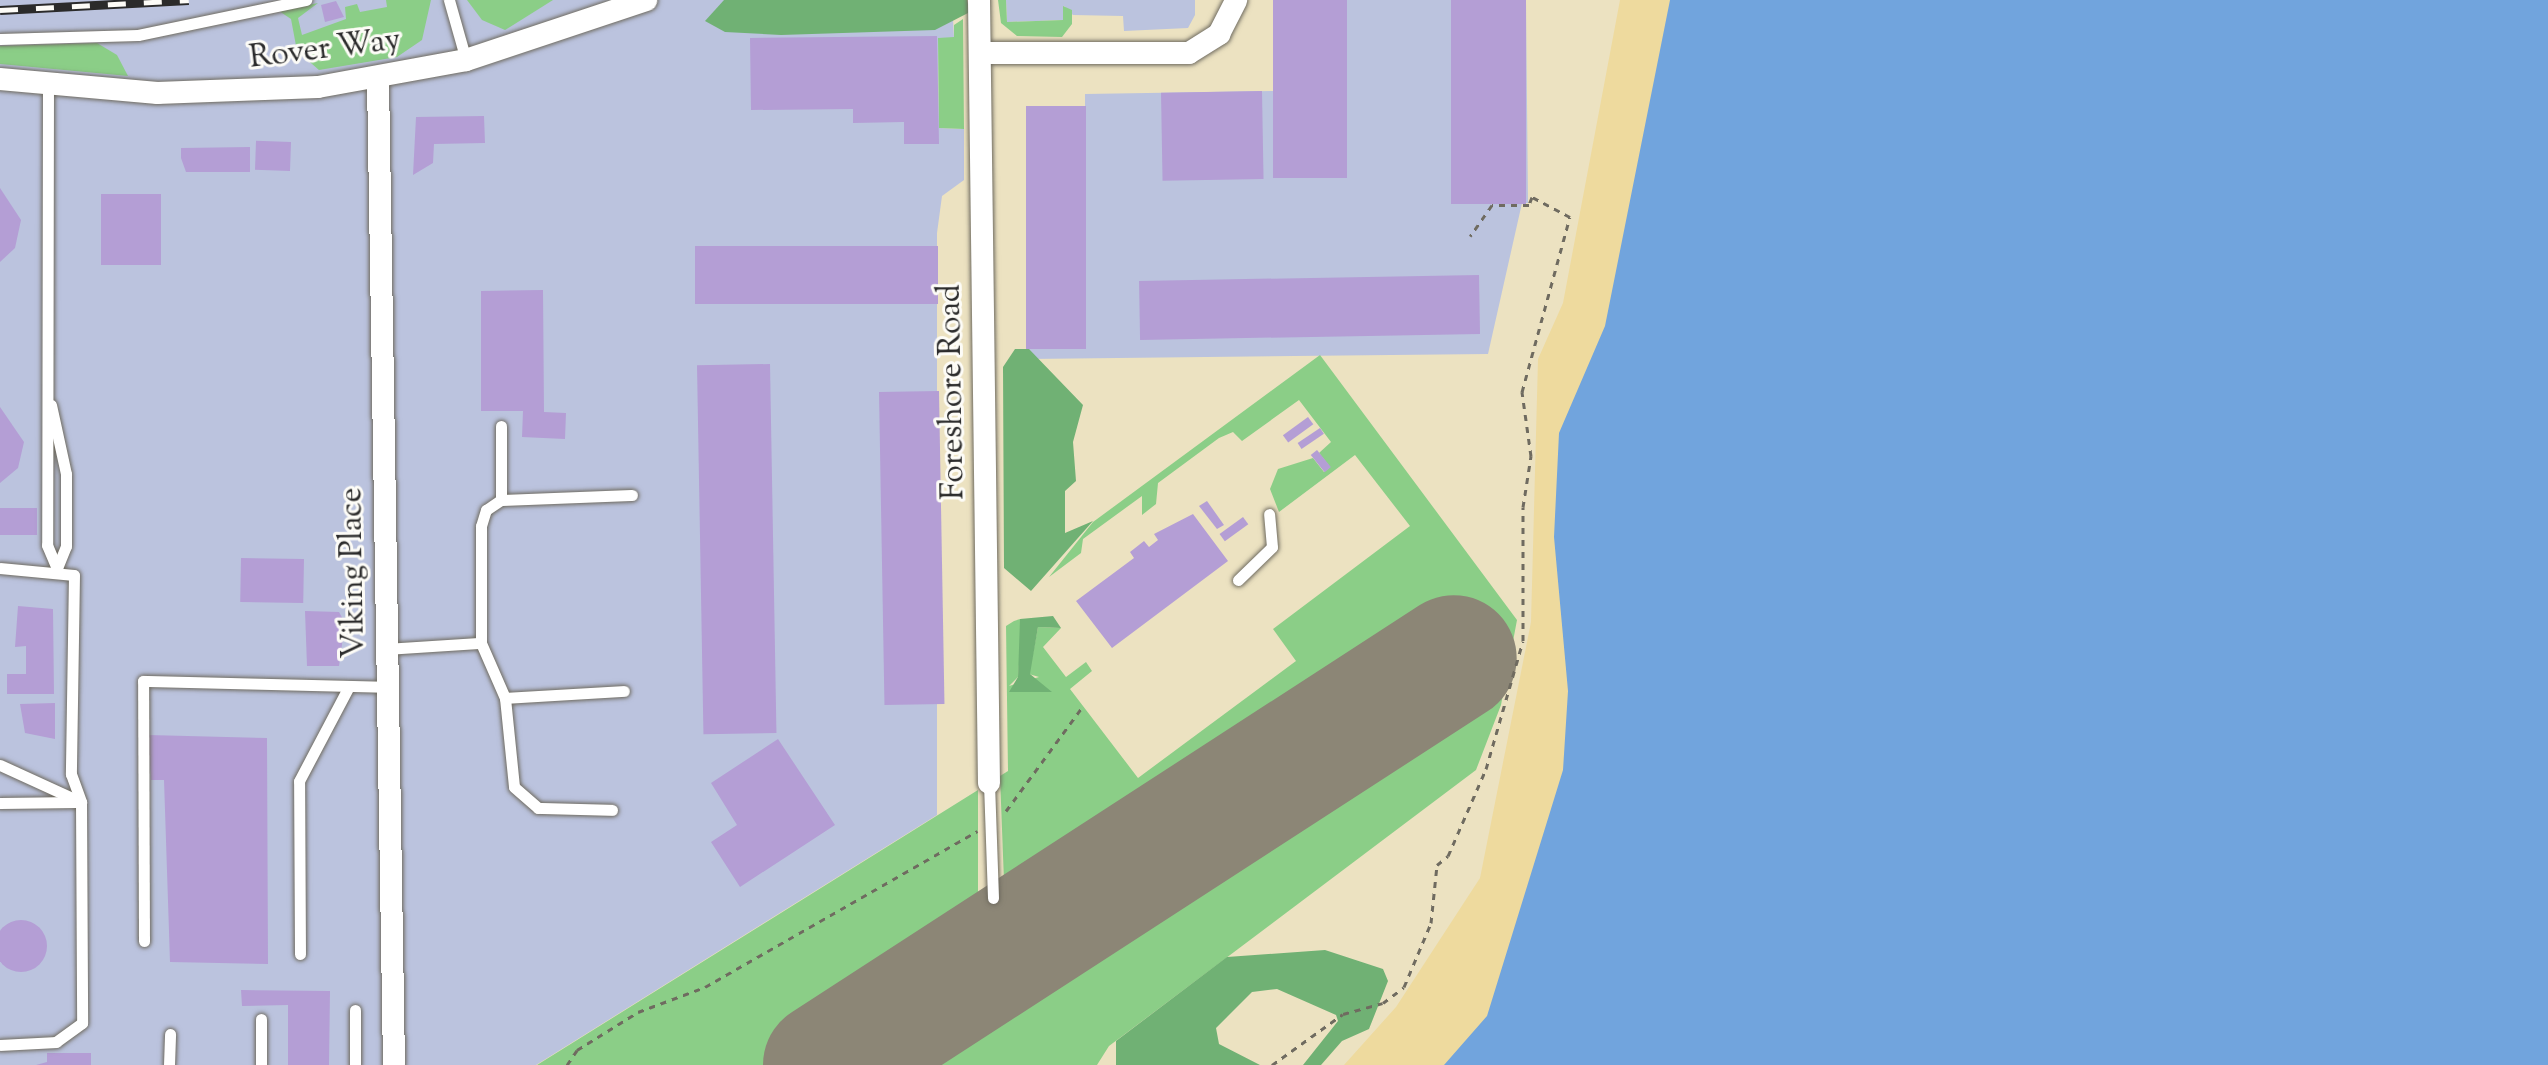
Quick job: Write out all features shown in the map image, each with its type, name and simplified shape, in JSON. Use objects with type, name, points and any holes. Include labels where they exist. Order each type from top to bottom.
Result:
[{"type":"street","name":"Rover Way","points":[[0,79],[48,85],[229,93],[378,79],[466,60],[597,9],[646,0]]},
{"type":"street","name":"Foreshore Road","points":[[979,0],[989,783]]},
{"type":"street","points":[[980,53],[1189,53],[1219,34],[1236,0]]},
{"type":"street","name":"Viking Place","points":[[378,79],[394,1065]]},
{"type":"lane","points":[[0,39],[138,35],[306,0]]},
{"type":"lane","points":[[449,0],[466,60]]},
{"type":"lane","points":[[48,85],[51,405],[47,545],[57,568]]},
{"type":"lane","points":[[51,405],[66,474],[66,546],[57,568]]},
{"type":"lane","points":[[501,426],[501,500]]},
{"type":"lane","points":[[612,810],[527,803],[512,777],[505,698],[481,643],[481,526],[486,510],[501,500],[632,495]]},
{"type":"lane","points":[[1238,580],[1272,547],[1269,514]]},
{"type":"lane","points":[[0,568],[57,568],[74,575],[71,774],[81,802],[82,1023],[56,1042],[0,1045]]},
{"type":"lane","points":[[387,649],[481,643]]},
{"type":"lane","points":[[144,941],[143,681],[388,687]]},
{"type":"lane","points":[[300,954],[299,781],[349,686]]},
{"type":"lane","points":[[505,698],[624,691]]},
{"type":"lane","points":[[0,765],[81,802]]},
{"type":"lane","points":[[989,783],[993,898]]},
{"type":"lane","points":[[0,803],[81,802]]},
{"type":"lane","points":[[355,1010],[355,1065]]},
{"type":"lane","points":[[261,1019],[261,1065]]},
{"type":"lane","points":[[169,1065],[170,1034]]},
{"type":"path","points":[[1272,1065],[1343,1014],[1383,1003],[1404,987],[1431,923],[1437,865],[1448,856],[1486,769],[1523,641],[1523,507],[1531,456],[1522,392],[1570,217],[1532,197],[1529,205],[1492,205],[1470,236]]},
{"type":"path","points":[[567,1065],[577,1050],[638,1012],[705,987],[991,821],[1083,706]]},
{"type":"shaded area","points":[[0,0],[747,0],[953,19],[954,38],[938,38],[939,128],[964,129],[964,180],[942,196],[937,233],[937,815],[536,1065],[0,1065]]},
{"type":"shaded area","points":[[1006,0],[1195,0],[1195,15],[1188,28],[1124,31],[1123,16],[1073,15],[1064,6],[1063,20],[1007,22]]},
{"type":"shaded area","points":[[1273,0],[1526,0],[1528,203],[1522,203],[1488,354],[1029,359],[1026,107],[1085,106],[1085,94],[1273,91]]},
{"type":"green space","points":[[386,0],[431,0],[422,40],[397,57],[319,70],[297,51],[291,19],[279,11],[318,3],[298,18],[302,35],[346,19],[345,7],[357,4],[360,12],[387,7]]},
{"type":"green space","points":[[467,0],[553,0],[505,30],[482,20]]},
{"type":"green space","points":[[724,0],[967,0],[970,12],[935,30],[781,35],[725,32],[705,21]]},
{"type":"green space","points":[[998,0],[1006,0],[1007,22],[1063,20],[1063,6],[1072,10],[1072,24],[1062,37],[1017,36],[1001,23]]},
{"type":"green space","points":[[963,19],[964,129],[939,128],[938,38],[954,37],[954,25]]},
{"type":"green space","points":[[97,43],[117,55],[128,76],[0,64],[0,46]]},
{"type":"green space","points":[[1015,349],[1029,349],[1083,405],[1073,442],[1076,481],[1065,491],[1065,533],[1093,521],[1031,591],[1004,568],[1003,367]]},
{"type":"green space","points":[[1320,355],[1517,620],[1501,705],[1476,770],[1109,1046],[1097,1065],[537,1065],[978,790],[978,898],[1004,882],[1000,776],[1008,771],[1006,626],[1014,621],[1020,619],[1018,677],[1009,686],[1039,677],[1029,674],[1038,627],[1061,628],[1043,647],[1066,677],[1086,662],[1092,671],[1070,689],[1138,778],[1296,661],[1273,629],[1410,526],[1355,455],[1279,512],[1270,489],[1278,469],[1313,458],[1324,472],[1330,467],[1319,453],[1331,442],[1299,400],[1242,441],[1233,432],[1219,438],[1158,483],[1156,504],[1142,515],[1142,496],[1083,539],[1081,553],[1049,577],[1093,522]]},
{"type":"green space","points":[[1053,616],[1061,628],[1038,627],[1030,674],[1052,692],[1009,692],[1018,677],[1020,619]]},
{"type":"green space","points":[[1325,950],[1383,969],[1388,981],[1369,1029],[1342,1041],[1321,1065],[1303,1065],[1338,1021],[1336,1015],[1277,989],[1252,992],[1216,1028],[1219,1044],[1260,1065],[1116,1065],[1116,1041],[1227,957]]},
{"type":"sand","points":[[1620,0],[1739,0],[1542,1065],[1344,1065],[1396,1007],[1480,878],[1531,622],[1538,359],[1563,303]]},
{"type":"water","points":[[1670,0],[2548,0],[2548,1065],[1444,1065],[1487,1016],[1563,770],[1568,691],[1554,537],[1559,433],[1605,326]]},
{"type":"building","points":[[1273,0],[1347,0],[1347,178],[1273,178]]},
{"type":"building","points":[[1451,0],[1526,0],[1526,204],[1451,204]]},
{"type":"building","points":[[336,1],[344,17],[325,22],[321,5]]},
{"type":"building","points":[[937,36],[939,144],[904,144],[904,122],[853,123],[853,109],[751,110],[750,38]]},
{"type":"building","points":[[1262,91],[1264,179],[1163,181],[1161,93]]},
{"type":"building","points":[[1026,106],[1086,106],[1086,349],[1026,349]]},
{"type":"building","points":[[484,116],[485,143],[434,144],[433,163],[413,175],[416,117]]},
{"type":"building","points":[[256,141],[291,142],[290,171],[255,170]]},
{"type":"building","points":[[250,147],[250,172],[186,172],[181,158],[181,148]]},
{"type":"building","points":[[0,188],[21,220],[15,248],[0,262]]},
{"type":"building","points":[[101,194],[161,194],[161,265],[101,265]]},
{"type":"building","points":[[695,246],[938,246],[938,304],[695,304]]},
{"type":"building","points":[[1479,275],[1480,334],[1140,340],[1139,281]]},
{"type":"building","points":[[543,290],[544,412],[566,413],[565,439],[522,437],[523,411],[481,411],[481,291]]},
{"type":"building","points":[[770,364],[776,733],[703,734],[697,365]]},
{"type":"building","points":[[939,391],[944,704],[884,705],[879,392]]},
{"type":"building","points":[[0,407],[24,442],[18,468],[0,483]]},
{"type":"building","points":[[1308,417],[1313,424],[1288,443],[1283,435]]},
{"type":"building","points":[[1320,428],[1324,434],[1302,449],[1298,443]]},
{"type":"building","points":[[1317,450],[1331,467],[1325,472],[1311,455]]},
{"type":"building","points":[[1207,501],[1224,525],[1217,529],[1199,506]]},
{"type":"building","points":[[0,508],[37,508],[37,535],[0,535]]},
{"type":"building","points":[[1193,514],[1228,561],[1112,648],[1076,601],[1134,558],[1130,552],[1144,541],[1149,547],[1158,540],[1154,534]]},
{"type":"building","points":[[1243,517],[1248,524],[1225,541],[1220,534]]},
{"type":"building","points":[[241,558],[304,559],[303,603],[240,602]]},
{"type":"building","points":[[18,606],[53,609],[54,694],[7,694],[7,674],[26,674],[26,646],[15,647]]},
{"type":"building","points":[[305,611],[339,612],[345,623],[339,666],[307,666]]},
{"type":"building","points":[[55,703],[55,739],[25,733],[20,704]]},
{"type":"building","points":[[148,735],[267,738],[268,964],[170,962],[164,780],[151,780]]},
{"type":"building","points":[[778,739],[835,825],[740,887],[711,842],[737,825],[711,783]]},
{"type":"building","points":[[21,920],[39,928],[47,946],[39,964],[21,972],[3,964],[-5,946],[3,928]]},
{"type":"building","points":[[241,990],[330,991],[329,1065],[288,1065],[288,1005],[242,1006]]},
{"type":"building","points":[[47,1053],[91,1053],[91,1065],[36,1065],[47,1062]]},
{"type":"runway","points":[[826,1065],[1454,658]]},
{"type":"railway","points":[[0,10],[189,0]]}]
